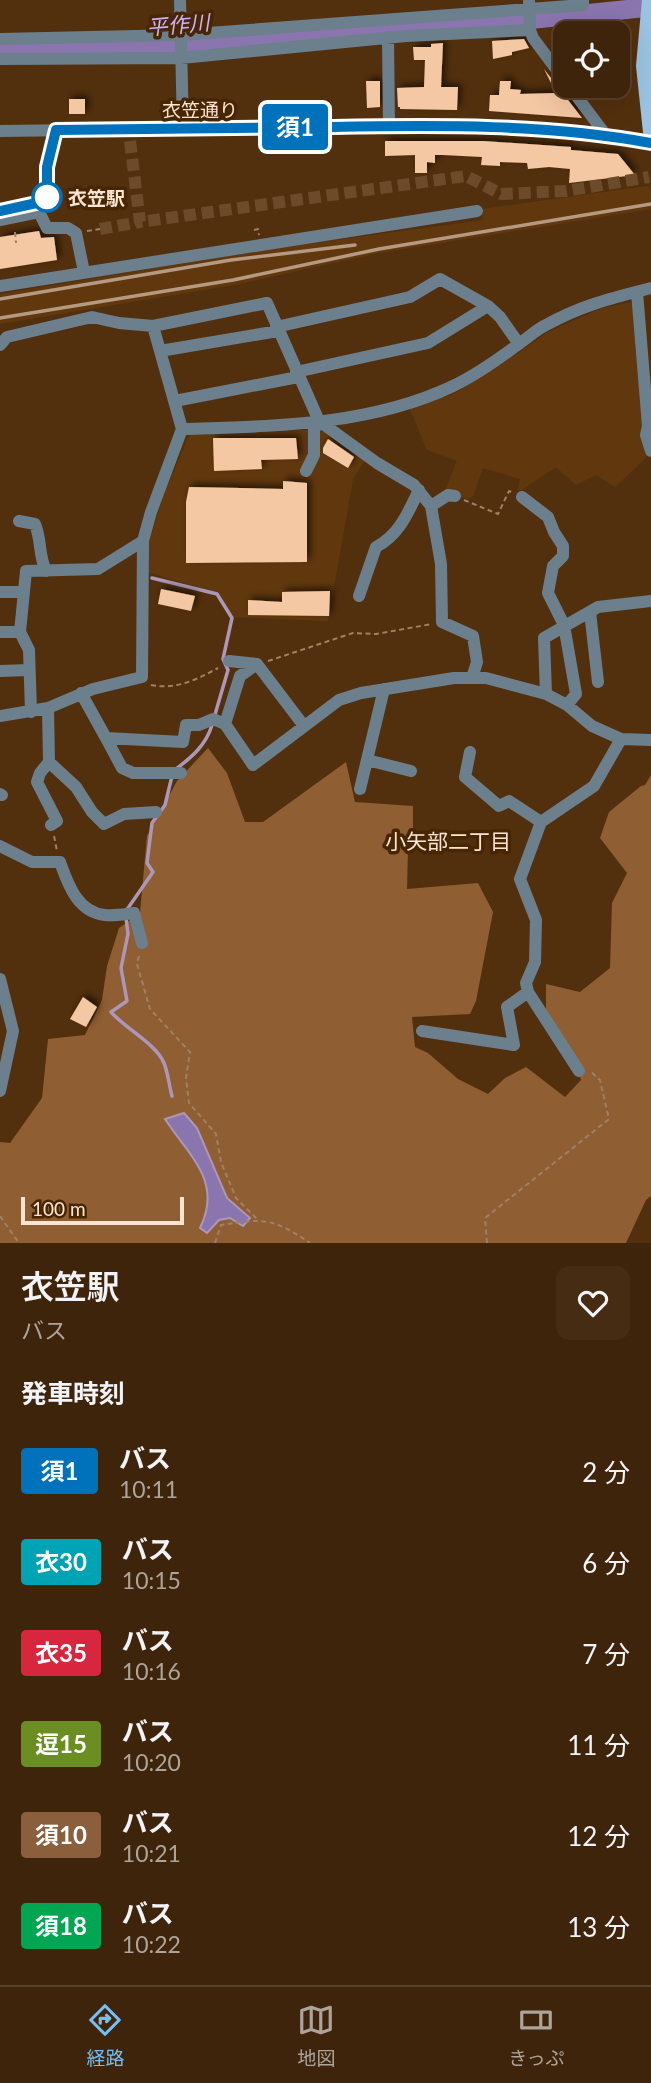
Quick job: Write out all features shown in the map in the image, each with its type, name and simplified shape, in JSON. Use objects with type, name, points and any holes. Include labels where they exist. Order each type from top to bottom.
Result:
[{"type":"main road","points":[[650,0],[644,66],[651,132]]},
{"type":"street","points":[[180,0],[183,128]]},
{"type":"street","points":[[0,39],[181,35],[529,6],[583,5],[583,0]]},
{"type":"street","points":[[529,6],[533,38],[553,65]]},
{"type":"street","points":[[0,59],[181,57],[388,37],[530,30]]},
{"type":"street","points":[[388,37],[389,126]]},
{"type":"street","points":[[578,98],[605,134]]},
{"type":"street","name":"衣笠通り","points":[[0,131],[389,126],[550,130],[605,134],[651,143]]},
{"type":"street","points":[[0,220],[40,207],[47,197],[47,167],[56,130]]},
{"type":"street","points":[[0,211],[40,207]]},
{"type":"street","points":[[40,207],[47,228],[68,228],[76,233],[84,272]]},
{"type":"street","points":[[0,286],[477,212]]},
{"type":"street","points":[[160,351],[277,329],[410,297],[440,279],[488,306],[500,317],[519,344]]},
{"type":"street","points":[[182,429],[293,426],[381,412],[454,386],[544,326],[572,312],[601,300],[651,288]]},
{"type":"street","points":[[637,292],[648,401],[646,435],[651,451]]},
{"type":"street","points":[[0,345],[7,337],[92,317],[118,323],[153,326],[267,303],[319,421],[419,490],[431,506],[441,564],[442,622],[473,636],[477,662],[472,678]]},
{"type":"street","points":[[175,401],[428,343],[488,306]]},
{"type":"street","points":[[0,716],[48,708],[81,694],[142,677],[143,541],[182,429],[153,326]]},
{"type":"street","points":[[306,471],[314,455],[314,430],[319,421]]},
{"type":"street","points":[[359,596],[376,547],[390,540],[405,520],[419,490]]},
{"type":"street","points":[[431,506],[448,495],[455,496]]},
{"type":"street","points":[[522,497],[548,517],[563,546],[563,556],[553,566],[548,593],[564,625],[576,694],[567,705]]},
{"type":"street","points":[[19,521],[35,524],[40,536],[39,556],[46,571]]},
{"type":"street","points":[[31,712],[29,650],[20,632],[26,571],[98,569],[143,541]]},
{"type":"street","points":[[0,592],[22,592]]},
{"type":"street","points":[[545,694],[544,638],[598,607],[651,601]]},
{"type":"street","points":[[590,612],[598,682]]},
{"type":"street","points":[[0,632],[20,632]]},
{"type":"street","points":[[229,661],[257,664],[304,726]]},
{"type":"street","points":[[225,723],[240,676],[257,664]]},
{"type":"street","points":[[0,671],[29,670]]},
{"type":"street","points":[[106,738],[183,742],[186,724],[199,725],[213,719],[225,723],[253,765],[339,700],[361,693],[454,678],[486,678],[545,694],[567,705],[592,726],[621,739],[651,740]]},
{"type":"street","points":[[360,789],[384,689]]},
{"type":"street","points":[[81,694],[122,768],[133,773],[181,772]]},
{"type":"street","points":[[48,708],[48,762],[37,782],[57,821],[51,825]]},
{"type":"street","points":[[581,1069],[528,992],[526,983],[535,962],[537,920],[520,879],[541,822],[594,786],[621,739]]},
{"type":"street","points":[[470,752],[465,778],[499,806],[509,801],[541,822]]},
{"type":"street","points":[[367,760],[411,772]]},
{"type":"street","points":[[48,762],[76,787],[92,812],[104,824],[124,814],[156,812]]},
{"type":"street","points":[[0,845],[32,862],[60,862],[72,893],[83,905],[103,915],[134,913],[142,943]]},
{"type":"street","points":[[0,979],[13,1031],[0,1091]]},
{"type":"street","points":[[422,1031],[514,1045],[507,1007],[528,992]]},
{"type":"path","points":[[15,233],[16,243]]},
{"type":"path","points":[[455,496],[498,514],[509,491],[522,497]]},
{"type":"path","points":[[257,664],[353,633],[392,632],[442,622]]},
{"type":"path","points":[[142,677],[150,685],[164,688],[182,685],[229,661]]},
{"type":"path","points":[[51,825],[60,862]]},
{"type":"path","points":[[142,943],[137,964],[150,1009],[190,1052],[186,1078],[189,1103],[216,1135],[221,1162],[236,1198],[257,1219]]},
{"type":"path","points":[[486,1243],[485,1218],[609,1119],[600,1080],[581,1069]]},
{"type":"path","points":[[0,1216],[19,1243]]},
{"type":"path","points":[[215,1243],[221,1225],[257,1219],[286,1227],[310,1243]]},
{"type":"shaded area","points":[[647,186],[651,190],[651,209],[379,253],[234,285],[0,324],[0,294],[264,250],[483,220],[482,209]]},
{"type":"shaded area","points":[[632,302],[637,336],[635,352],[638,354],[648,456],[615,487],[596,475],[576,485],[556,467],[520,491],[520,479],[483,468],[473,496],[468,499],[444,493],[457,461],[427,450],[409,407],[454,394],[546,333],[602,308]]},
{"type":"shaded area","points":[[306,430],[330,432],[366,458],[353,479],[328,621],[233,617],[218,594],[148,572],[148,546],[163,497],[190,433]]},
{"type":"shaded area","points":[[208,748],[227,773],[245,822],[263,822],[346,762],[355,802],[413,806],[407,889],[478,883],[493,912],[476,1001],[470,1014],[412,1017],[415,1047],[428,1053],[458,1079],[488,1094],[505,1078],[526,1067],[565,1097],[581,1080],[568,1043],[546,1020],[546,984],[580,992],[610,968],[612,903],[627,873],[600,838],[609,812],[645,785],[651,775],[651,1196],[646,1200],[626,1243],[0,1243],[0,1142],[10,1143],[42,1098],[48,1039],[85,1035],[102,1000],[107,966],[119,928],[140,913],[147,836],[177,781]]},
{"type":"shaded area","points":[[184,1113],[197,1128],[227,1198],[250,1218],[243,1226],[230,1218],[219,1220],[207,1233],[200,1228],[208,1196],[205,1183],[193,1157],[165,1119]]},
{"type":"building","points":[[524,39],[529,48],[493,59],[492,41]]},
{"type":"building","points":[[443,43],[441,87],[458,87],[457,110],[400,109],[397,88],[424,87],[425,60],[414,60],[413,47],[431,47],[431,44]]},
{"type":"building","points":[[366,81],[380,81],[380,107],[367,108]]},
{"type":"building","points":[[500,81],[511,81],[510,89],[521,90],[520,94],[553,93],[553,98],[566,98],[582,118],[489,111],[490,95],[499,95]]},
{"type":"building","points":[[69,99],[85,99],[85,114],[69,114]]},
{"type":"building","points":[[385,141],[483,141],[571,147],[571,150],[618,154],[635,175],[569,183],[570,169],[528,169],[527,163],[500,162],[500,166],[481,165],[482,157],[443,155],[435,155],[435,163],[427,162],[427,173],[415,173],[415,155],[385,156]]},
{"type":"building","points":[[39,231],[41,238],[54,237],[57,260],[0,269],[0,237]]},
{"type":"building","points":[[213,438],[296,438],[298,459],[261,460],[262,469],[214,471]]},
{"type":"building","points":[[328,439],[354,457],[348,468],[323,453]]},
{"type":"building","points":[[283,481],[307,483],[307,562],[186,563],[186,502],[189,487],[283,489]]},
{"type":"building","points":[[161,589],[195,596],[191,611],[158,604]]},
{"type":"building","points":[[330,591],[329,616],[248,615],[248,600],[282,602],[282,592]]},
{"type":"building","points":[[83,997],[97,1007],[86,1027],[70,1019]]},
{"type":"waterway","name":"平作川","points":[[0,49],[165,50],[316,32],[468,26],[651,7]]},
{"type":"waterway","points":[[152,578],[217,594],[232,618],[223,659],[228,670],[214,718]]},
{"type":"waterway","points":[[176,769],[198,750],[212,725]]},
{"type":"waterway","points":[[126,911],[153,872],[147,863],[152,823],[165,805],[172,776]]},
{"type":"waterway","points":[[126,918],[128,934],[121,968],[127,1001],[111,1012],[160,1056],[172,1096]]},
{"type":"tunnel","points":[[130,141],[140,222],[466,176],[501,194],[566,191],[649,177]]},
{"type":"tunnel","points":[[100,229],[140,222]]},
{"type":"railway","points":[[0,318],[233,280],[379,249],[651,204]]},
{"type":"railway","points":[[0,299],[231,260],[355,245]]},
{"type":"bus line","name":"須1","points":[[0,211],[41,202],[47,197],[47,167],[56,130],[404,126],[550,130],[605,134],[651,143]]},
{"type":"place","name":"衣笠駅","points":[[47,197]]},
{"type":"district","name":"小矢部二丁目","points":[[448,840]]}]
